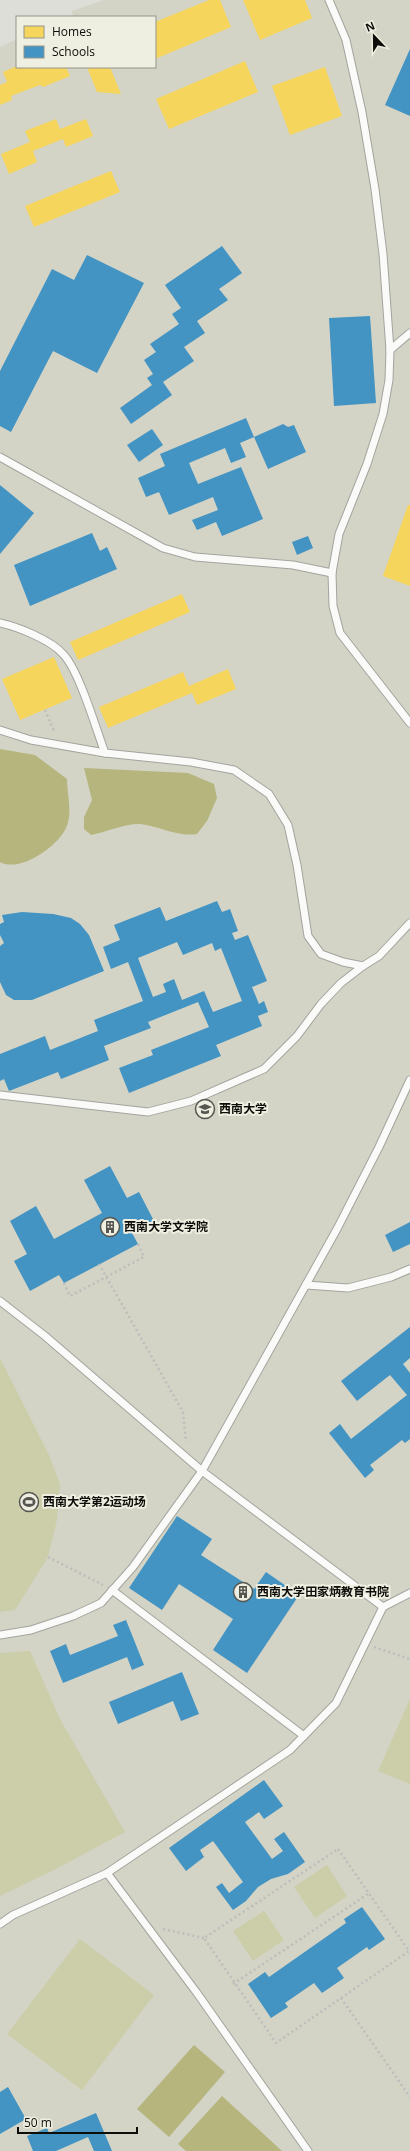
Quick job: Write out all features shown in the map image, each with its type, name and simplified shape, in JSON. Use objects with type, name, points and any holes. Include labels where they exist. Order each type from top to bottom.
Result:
[{"type":"lane","points":[[330,0],[346,40],[362,112],[375,189],[383,254],[390,350],[389,380],[383,414],[367,464],[339,534],[332,573],[333,606],[340,633],[410,723]]},
{"type":"lane","points":[[390,350],[410,333]]},
{"type":"lane","points":[[0,457],[163,548],[195,557],[294,565],[332,573]]},
{"type":"lane","points":[[0,623],[20,630],[48,643],[63,653],[74,670],[104,753]]},
{"type":"lane","points":[[0,730],[31,740],[104,753],[191,762],[234,770],[269,794],[288,825],[297,865],[308,936],[321,954],[343,962],[363,966]]},
{"type":"lane","points":[[0,1095],[148,1112],[191,1101],[264,1069],[297,1036],[321,1004],[341,983],[379,956],[410,923]]},
{"type":"lane","points":[[0,1635],[31,1630],[73,1616],[101,1603],[133,1567],[202,1471],[306,1285],[379,1147],[410,1080]]},
{"type":"lane","points":[[306,1285],[348,1288],[391,1277],[410,1269]]},
{"type":"lane","points":[[0,1301],[51,1341],[202,1471],[383,1607]]},
{"type":"lane","points":[[112,1590],[304,1736]]},
{"type":"lane","points":[[0,1924],[13,1914],[107,1873],[290,1750],[336,1703],[383,1607],[410,1593]]},
{"type":"lane","points":[[107,1873],[196,1993],[308,2151]]},
{"type":"path","points":[[45,710],[60,745]]},
{"type":"path","points":[[64,1283],[70,1296],[106,1278],[144,1257],[138,1244]]},
{"type":"path","points":[[99,1264],[183,1412],[187,1457]]},
{"type":"path","points":[[48,1557],[112,1590]]},
{"type":"path","points":[[364,1644],[410,1659]]},
{"type":"path","points":[[146,1925],[204,1938],[276,2044],[409,1952],[338,1849],[204,1938]]},
{"type":"path","points":[[234,1984],[368,1894]]},
{"type":"path","points":[[341,1998],[410,2097]]},
{"type":"shaded area","name":"西南大学","points":[[104,0],[410,0],[410,2151],[0,2151],[0,47],[16,39],[16,68],[156,68],[156,16],[73,16],[72,11]]},
{"type":"shaded area","points":[[0,749],[35,755],[67,779],[69,816],[66,828],[55,843],[46,850],[27,861],[17,864],[0,862]]},
{"type":"shaded area","points":[[84,768],[188,773],[214,784],[217,798],[207,821],[197,834],[189,835],[175,833],[147,825],[135,824],[91,835],[84,829],[84,817],[92,800]]},
{"type":"shaded area","name":"西南大学第2运动场","points":[[0,1358],[49,1455],[60,1484],[57,1520],[48,1557],[15,1610],[0,1612]]},
{"type":"shaded area","points":[[30,1651],[60,1719],[125,1832],[54,1870],[0,1896],[0,1653]]},
{"type":"shaded area","points":[[410,1699],[410,1784],[378,1771]]},
{"type":"shaded area","points":[[327,1865],[347,1896],[315,1918],[294,1887]]},
{"type":"shaded area","points":[[264,1911],[284,1940],[253,1961],[233,1931]]},
{"type":"shaded area","points":[[80,1939],[154,1995],[82,2090],[7,2034]]},
{"type":"shaded area","points":[[194,2045],[225,2072],[169,2137],[137,2109]]},
{"type":"shaded area","points":[[222,2096],[282,2151],[186,2151],[178,2144]]},
{"type":"building: Homes","points":[[209,0],[220,0],[231,27],[156,59],[156,22]]},
{"type":"building: Homes","points":[[243,0],[305,0],[312,18],[260,40]]},
{"type":"building: Homes","points":[[245,61],[258,92],[169,129],[156,99]]},
{"type":"building: Homes","points":[[16,66],[16,68],[37,69],[66,68],[70,76],[43,87],[40,85],[11,96],[12,100],[0,105],[0,85],[7,82],[3,72]]},
{"type":"building: Homes","points":[[325,67],[342,116],[290,135],[272,86]]},
{"type":"building: Homes","points":[[87,68],[110,68],[121,94],[97,92]]},
{"type":"building: Homes","points":[[56,119],[60,129],[86,119],[93,136],[66,147],[63,139],[33,151],[37,162],[9,174],[1,154],[30,142],[25,131]]},
{"type":"building: Homes","points":[[111,171],[120,192],[34,227],[25,206]]},
{"type":"building: Homes","points":[[408,505],[410,505],[410,586],[383,576]]},
{"type":"building: Homes","points":[[182,594],[190,612],[78,660],[70,642]]},
{"type":"building: Homes","points":[[54,657],[72,698],[20,720],[2,679]]},
{"type":"building: Homes","points":[[228,669],[236,689],[197,705],[192,693],[108,728],[99,707],[183,672],[189,686]]},
{"type":"building: Schools","points":[[410,49],[410,116],[385,105]]},
{"type":"building: Schools","points":[[222,246],[242,273],[219,289],[228,300],[197,321],[205,333],[184,347],[194,361],[163,382],[172,395],[131,424],[120,408],[152,385],[147,378],[153,374],[144,360],[156,352],[150,344],[179,324],[172,314],[181,308],[165,285]]},
{"type":"building: Schools","points":[[87,255],[144,283],[97,373],[53,351],[11,432],[0,426],[0,371],[52,269],[74,280]]},
{"type":"building: Schools","points":[[370,316],[376,403],[334,406],[329,318]]},
{"type":"building: Schools","points":[[246,418],[254,437],[240,443],[246,457],[231,463],[225,448],[189,463],[198,484],[241,467],[263,519],[222,536],[216,522],[197,530],[192,520],[218,510],[213,497],[169,515],[159,492],[146,497],[138,478],[165,466],[160,454]]},
{"type":"building: Schools","points":[[283,424],[288,427],[294,425],[306,452],[268,469],[254,437]]},
{"type":"building: Schools","points":[[152,429],[163,445],[139,462],[127,445]]},
{"type":"building: Schools","points":[[0,485],[34,513],[0,554]]},
{"type":"building: Schools","points":[[92,533],[100,551],[107,547],[117,569],[30,606],[14,565]]},
{"type":"building: Schools","points":[[308,536],[313,548],[297,555],[292,542]]},
{"type":"building: Schools","points":[[217,901],[222,912],[230,909],[238,931],[232,933],[235,940],[248,935],[267,981],[252,987],[259,1004],[264,1001],[268,1012],[258,1016],[262,1026],[216,1045],[221,1056],[129,1093],[119,1068],[153,1055],[151,1050],[209,1027],[198,1002],[148,1022],[151,1028],[104,1046],[109,1060],[61,1079],[58,1072],[9,1091],[4,1079],[0,1081],[0,1054],[45,1036],[50,1050],[98,1031],[94,1020],[143,1001],[128,962],[111,969],[103,947],[120,940],[114,925],[160,907],[166,921]],"holes":[[[177,942],[183,955],[212,943],[215,951],[221,948],[242,1001],[213,1012],[204,991],[182,1000],[174,979],[163,984],[166,992],[153,997],[138,958]]]},
{"type":"building: Schools","points":[[22,912],[53,914],[71,918],[80,924],[89,935],[104,971],[32,1000],[14,1000],[6,995],[0,982],[0,946],[4,943],[0,935],[0,924],[4,922],[2,915]]},
{"type":"building: Schools","name":"西南大学文学院","points":[[110,1166],[127,1198],[139,1192],[154,1221],[132,1233],[138,1244],[64,1283],[59,1275],[30,1291],[14,1261],[27,1254],[10,1221],[36,1206],[54,1239],[102,1213],[84,1180]]},
{"type":"building: Schools","points":[[410,1222],[410,1244],[393,1252],[385,1235]]},
{"type":"building: Schools","points":[[410,1327],[410,1358],[403,1364],[410,1373],[410,1439],[405,1443],[402,1440],[370,1465],[374,1470],[365,1478],[329,1433],[340,1424],[351,1439],[407,1395],[390,1375],[357,1401],[341,1381]]},
{"type":"building: Schools","name":"西南大学田家炳教育书院","points":[[177,1516],[212,1539],[201,1555],[254,1589],[266,1572],[299,1595],[247,1673],[213,1650],[233,1619],[179,1584],[162,1610],[129,1588]]},
{"type":"building: Schools","points":[[126,1620],[144,1665],[132,1670],[127,1657],[63,1683],[50,1651],[66,1644],[70,1655],[118,1636],[113,1625]]},
{"type":"building: Schools","points":[[182,1672],[199,1714],[181,1721],[173,1701],[118,1724],[109,1702]]},
{"type":"building: Schools","points":[[264,1780],[283,1806],[264,1819],[259,1812],[245,1822],[272,1859],[283,1851],[274,1839],[284,1832],[305,1862],[288,1874],[271,1879],[258,1887],[246,1901],[233,1910],[216,1887],[222,1883],[229,1893],[243,1882],[213,1841],[200,1850],[204,1857],[186,1871],[169,1848]]},
{"type":"building: Schools","points":[[362,1907],[385,1939],[369,1950],[367,1947],[337,1968],[344,1978],[322,1993],[314,1983],[285,2003],[288,2007],[271,2018],[248,1984],[265,1972],[269,1977],[346,1923],[344,1919]]},
{"type":"building: Schools","points":[[8,2087],[26,2119],[0,2134],[0,2092]]},
{"type":"building: Schools","points":[[96,2113],[112,2151],[94,2151],[88,2137],[56,2151],[33,2151],[27,2136],[47,2128],[49,2133]]},
{"type":"place","name":"西南大学","points":[[205,1109]]},
{"type":"place","name":"西南大学文学院","points":[[110,1227]]},
{"type":"place","name":"西南大学第2运动场","points":[[29,1502]]},
{"type":"place","name":"西南大学田家炳教育书院","points":[[243,1592]]}]
